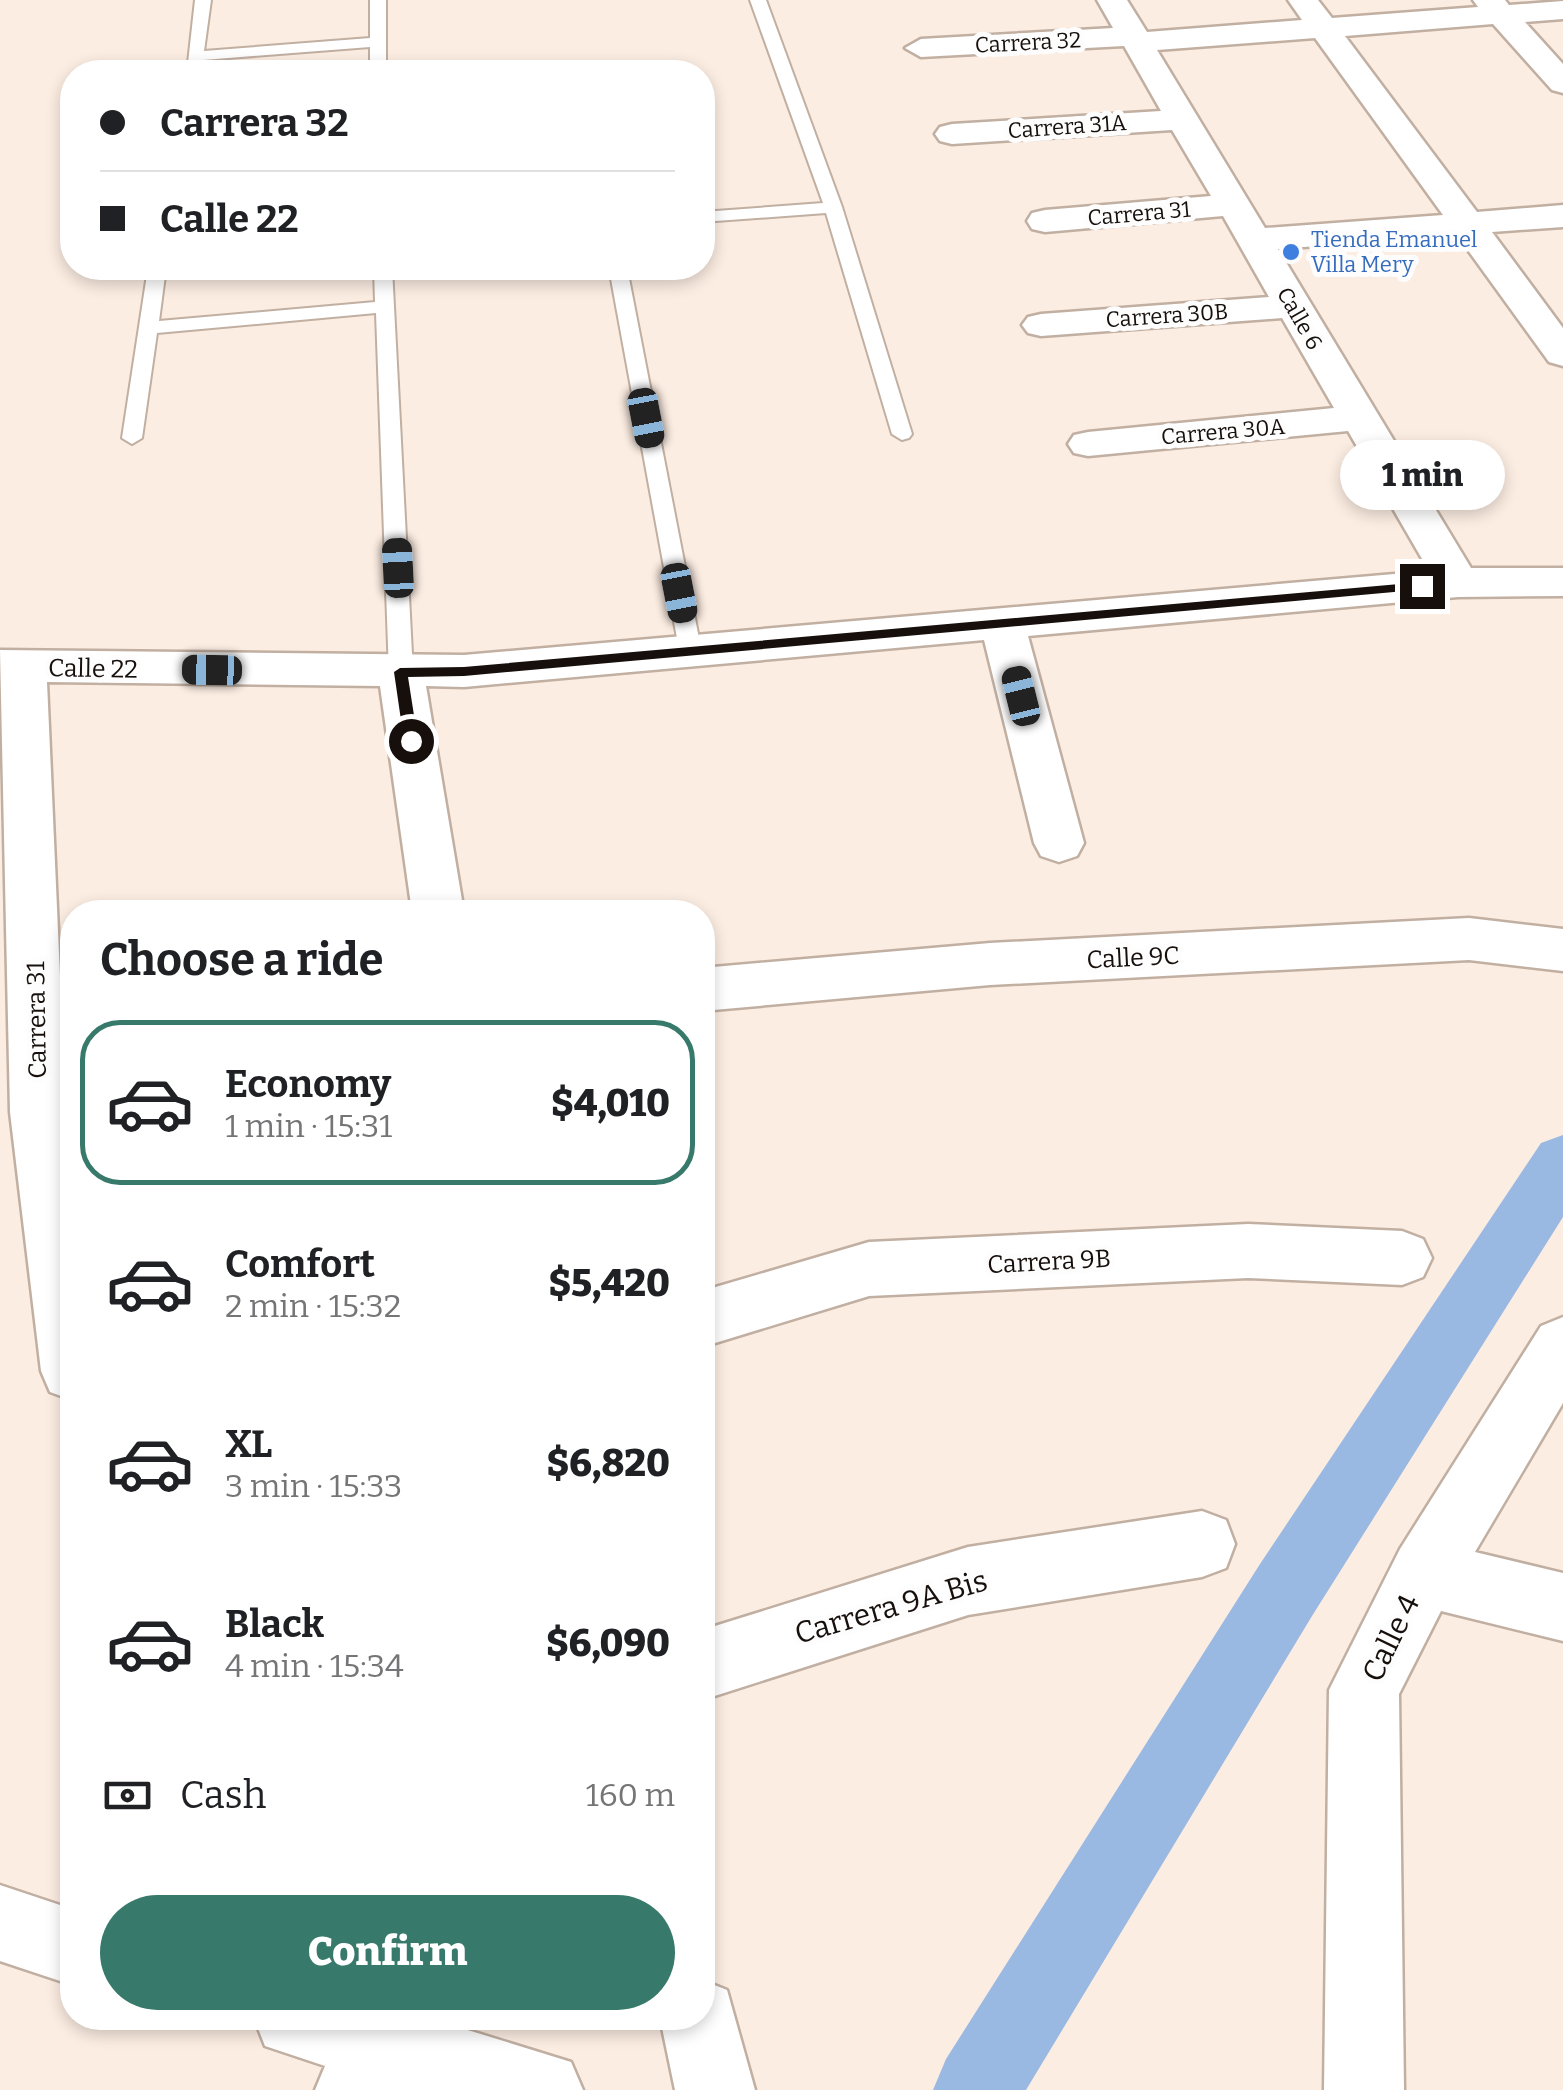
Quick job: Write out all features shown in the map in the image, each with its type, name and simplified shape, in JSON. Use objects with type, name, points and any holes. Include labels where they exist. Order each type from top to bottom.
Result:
[{"type":"street","name":"Calle 6","points":[[1112,0],[1448,567]]},
{"type":"street","points":[[1303,0],[1563,354]]},
{"type":"street","name":"Carrera 32","points":[[922,48],[1324,28],[1495,8],[1563,10]]},
{"type":"street","points":[[1495,8],[1563,83]]},
{"type":"street","name":"Carrera 31A","points":[[952,134],[1182,119]]},
{"type":"street","name":"Carrera 31","points":[[1045,221],[1233,205]]},
{"type":"street","points":[[1254,240],[1563,216]]},
{"type":"street","name":"Carrera 30B","points":[[1041,325],[1293,306]]},
{"type":"street","name":"Carrera 30A","points":[[1088,444],[1358,418]]},
{"type":"street","points":[[1448,567],[1563,548]]},
{"type":"street","name":"Calle 22","points":[[12,666],[464,672],[1002,622],[1448,567],[1563,582]]},
{"type":"street","points":[[1002,622],[1059,843]]},
{"type":"street","name":"Carrera 31","points":[[12,666],[17,948],[60,1283]]},
{"type":"street","points":[[400,672],[436,900]]},
{"type":"street","name":"Calle 9C","points":[[715,989],[990,964],[1469,940],[1563,950]]},
{"type":"street","name":"Carrera 9B","points":[[715,1315],[869,1269],[1248,1251],[1402,1258]]},
{"type":"street","name":"Calle 4","points":[[1364,2090],[1364,1690],[1424,1573],[1563,1346]]},
{"type":"street","name":"Carrera 9A Bis","points":[[715,1660],[968,1581],[1202,1544]]},
{"type":"street","points":[[1424,1573],[1563,1607]]},
{"type":"street","points":[[0,1923],[60,1943]]},
{"type":"street","points":[[312,2030],[372,2069],[543,2090]]},
{"type":"street","points":[[702,2030],[715,2090]]},
{"type":"lane","points":[[196,60],[203,0]]},
{"type":"lane","points":[[378,0],[378,60]]},
{"type":"lane","points":[[758,0],[833,207],[902,434]]},
{"type":"lane","points":[[228,60],[378,42]]},
{"type":"lane","points":[[715,217],[833,207]]},
{"type":"lane","points":[[132,438],[155,280]]},
{"type":"lane","points":[[383,280],[400,672]]},
{"type":"lane","points":[[620,280],[690,649]]},
{"type":"lane","points":[[146,328],[384,308]]},
{"type":"waterway","points":[[977,2090],[1286,1590],[1563,1162]]},
{"type":"place","name":"Tienda Emanuel Villa Mery","points":[[1291,252]]},
{"type":"route","points":[[411,741],[400,672],[464,672],[1422,586]]}]
